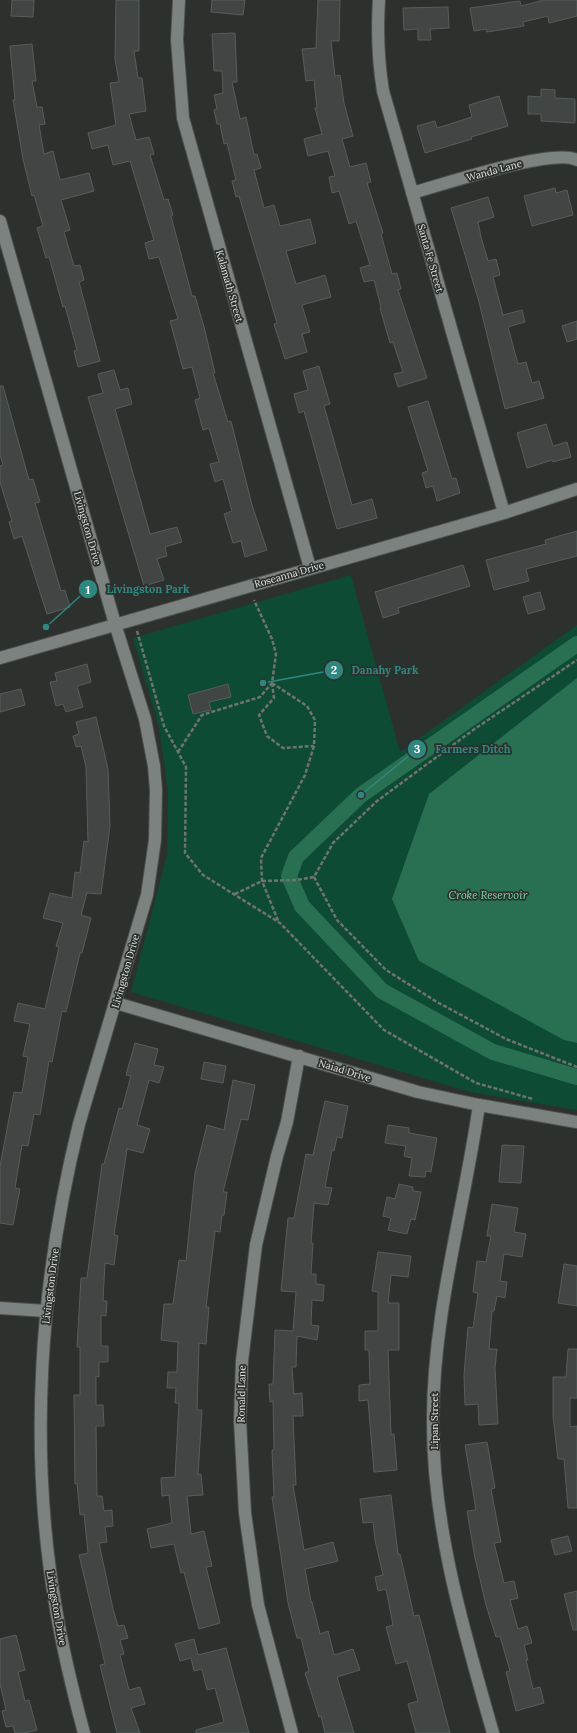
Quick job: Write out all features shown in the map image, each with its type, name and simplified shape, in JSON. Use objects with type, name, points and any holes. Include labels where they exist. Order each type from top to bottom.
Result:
[{"type":"street","name":"Kalamath Street","points":[[179,0],[178,40],[183,118],[310,568]]},
{"type":"street","name":"Santa Fe Street","points":[[379,0],[377,32],[378,63],[383,91],[504,513]]},
{"type":"street","name":"Wanda Lane","points":[[412,193],[535,159],[556,157],[577,160]]},
{"type":"street","name":"Livingston Drive","points":[[0,221],[115,624],[145,719],[150,741],[156,790],[154,854],[147,895],[116,1003],[97,1061],[70,1160],[52,1257],[46,1311],[41,1438],[45,1523],[56,1609],[66,1664],[84,1733]]},
{"type":"street","name":"Roseanna Drive","points":[[0,658],[504,513],[577,489]]},
{"type":"street","name":"Naiad Drive","points":[[116,1003],[300,1056],[390,1084],[478,1105],[577,1122]]},
{"type":"street","name":"Ronald Lane","points":[[292,1733],[267,1644],[257,1598],[245,1513],[240,1421],[242,1361],[256,1245],[287,1122],[300,1056]]},
{"type":"street","name":"Lipan Street","points":[[478,1105],[471,1159],[438,1335],[433,1420],[436,1480],[442,1530],[450,1573],[473,1664],[494,1733]]},
{"type":"street","points":[[0,1308],[46,1311]]},
{"type":"path","points":[[248,602],[256,600],[272,639],[276,654],[272,683],[274,698],[258,715],[267,736],[283,748],[314,746]]},
{"type":"path","points":[[134,619],[164,726],[186,767],[185,852],[203,875],[280,923],[384,1030],[476,1083],[535,1100]]},
{"type":"path","points":[[138,633],[145,631]]},
{"type":"path","points":[[234,895],[262,881],[280,879],[297,880],[314,876],[333,843],[377,801],[476,728],[577,660]]},
{"type":"path","points":[[272,683],[308,706],[316,720],[314,746],[305,775],[261,858],[262,881],[280,923]]},
{"type":"path","points":[[178,752],[202,715],[260,697],[272,683]]},
{"type":"path","points":[[314,876],[337,920],[386,970],[437,1002],[506,1039],[577,1067]]},
{"type":"shaded area","points":[[351,575],[400,752],[577,625],[577,1110],[470,1092],[131,992],[167,855],[168,793],[159,727],[133,638]]},
{"type":"water","name":"Croke Reservoir","points":[[577,678],[577,1043],[564,1040],[419,961],[392,899],[429,794]]},
{"type":"building","points":[[12,0],[34,0],[33,17],[11,16]]},
{"type":"building","points":[[116,0],[139,0],[139,51],[134,51],[138,78],[142,78],[146,111],[129,114],[136,140],[149,137],[154,154],[150,155],[164,200],[168,199],[173,215],[171,216],[192,296],[195,296],[204,327],[215,373],[213,373],[228,422],[231,421],[252,505],[267,550],[245,557],[241,541],[233,543],[224,514],[232,511],[223,479],[215,482],[210,464],[219,462],[209,428],[203,430],[195,400],[200,398],[192,367],[183,369],[170,321],[178,319],[159,257],[149,259],[145,243],[154,240],[130,161],[113,165],[108,145],[92,149],[88,133],[116,125],[110,83],[119,82],[115,59]]},
{"type":"building","points":[[212,0],[245,0],[243,15],[211,12]]},
{"type":"building","points":[[318,0],[340,0],[339,41],[331,41],[335,76],[340,75],[344,103],[353,136],[342,139],[350,167],[366,163],[371,182],[367,183],[383,233],[381,234],[392,274],[397,273],[401,289],[398,290],[427,378],[398,387],[394,374],[403,372],[393,342],[390,343],[374,280],[364,282],[360,268],[370,265],[356,221],[349,224],[339,191],[332,193],[329,177],[335,176],[328,151],[308,156],[304,139],[322,134],[315,108],[317,108],[314,80],[306,81],[302,49],[316,48]]},
{"type":"building","points":[[544,0],[577,0],[577,16],[549,23],[548,16],[523,22],[524,26],[487,32],[486,29],[474,31],[470,8],[520,1],[521,6]]},
{"type":"building","points":[[448,7],[449,28],[430,29],[431,40],[418,40],[418,29],[404,30],[403,8]]},
{"type":"building","points":[[235,33],[237,82],[232,82],[240,119],[246,117],[254,155],[257,154],[261,168],[254,170],[264,208],[274,205],[280,226],[310,219],[316,243],[286,251],[296,284],[325,275],[331,297],[302,305],[310,332],[302,334],[307,352],[285,359],[274,324],[277,323],[239,196],[236,197],[232,181],[236,180],[227,143],[224,144],[220,124],[217,124],[214,110],[217,109],[214,95],[223,93],[222,71],[214,71],[212,34]]},
{"type":"building","points":[[32,44],[36,81],[32,81],[37,107],[42,107],[45,124],[39,125],[44,154],[53,151],[60,180],[89,173],[94,191],[61,200],[70,230],[64,232],[74,266],[80,265],[84,280],[79,282],[100,361],[78,367],[74,351],[77,350],[65,306],[63,307],[49,257],[46,258],[37,228],[43,226],[34,195],[32,196],[23,159],[13,100],[15,100],[10,46]]},
{"type":"building","points":[[541,89],[555,90],[555,98],[575,99],[575,123],[541,121],[541,114],[528,114],[528,96],[541,97]]},
{"type":"building","points":[[499,96],[508,126],[471,137],[472,139],[425,153],[417,126],[435,121],[437,128],[472,117],[469,105]]},
{"type":"building","points":[[555,188],[556,193],[567,190],[573,215],[532,226],[524,196]]},
{"type":"building","points":[[488,197],[494,217],[478,222],[481,237],[488,261],[496,259],[500,275],[493,277],[503,315],[522,310],[525,322],[508,327],[518,364],[526,362],[532,383],[539,381],[544,398],[505,409],[479,302],[451,208]]},
{"type":"building","points":[[577,321],[577,339],[567,342],[562,326]]},
{"type":"building","points":[[319,366],[330,404],[324,406],[352,505],[372,499],[377,518],[337,529],[304,411],[299,413],[294,394],[308,390],[303,371]]},
{"type":"building","points":[[114,370],[120,390],[128,388],[132,404],[115,409],[150,534],[177,527],[182,542],[165,547],[167,556],[157,559],[164,580],[144,586],[88,397],[103,393],[98,374]]},
{"type":"building","points":[[0,386],[3,386],[29,480],[33,479],[40,502],[35,503],[61,591],[65,590],[70,607],[47,614],[22,536],[14,539],[9,522],[12,521],[0,482],[0,466],[3,465],[0,454]]},
{"type":"building","points":[[428,401],[452,479],[456,478],[460,493],[437,501],[433,486],[426,488],[422,473],[428,471],[408,407]]},
{"type":"building","points":[[546,424],[553,446],[567,442],[571,457],[553,462],[552,460],[527,468],[517,433]]},
{"type":"building","points":[[577,531],[577,556],[526,569],[529,581],[494,590],[486,560],[546,544],[545,540]]},
{"type":"building","points":[[463,565],[470,586],[398,608],[399,613],[383,618],[375,592]]},
{"type":"building","points":[[540,592],[545,609],[528,614],[523,597]]},
{"type":"building","points":[[87,664],[91,682],[77,686],[83,707],[66,712],[63,704],[56,706],[50,682],[57,681],[55,673]]},
{"type":"building","points":[[228,684],[231,697],[209,702],[211,710],[193,714],[188,695]]},
{"type":"building","points":[[21,689],[25,705],[0,712],[0,694]]},
{"type":"building","points":[[96,717],[108,769],[110,826],[101,894],[87,893],[81,915],[91,918],[82,953],[80,953],[66,1012],[62,1011],[52,1062],[49,1061],[40,1115],[34,1114],[28,1146],[22,1145],[15,1188],[20,1189],[13,1225],[0,1223],[0,1166],[14,1092],[22,1093],[28,1057],[23,1056],[30,1024],[14,1021],[18,1003],[45,1009],[59,947],[56,946],[63,923],[43,918],[50,893],[72,898],[75,872],[80,873],[84,841],[88,842],[86,767],[81,746],[76,747],[73,736],[79,734],[76,722]]},
{"type":"building","points":[[135,1043],[158,1049],[154,1065],[164,1067],[159,1083],[149,1080],[137,1125],[150,1129],[143,1153],[127,1149],[114,1235],[118,1236],[114,1265],[105,1263],[103,1301],[107,1301],[106,1316],[101,1315],[101,1346],[108,1346],[108,1362],[99,1362],[99,1377],[96,1376],[96,1405],[103,1405],[104,1426],[96,1426],[97,1496],[102,1496],[104,1511],[112,1510],[113,1526],[105,1527],[107,1542],[99,1543],[118,1626],[124,1625],[128,1638],[120,1640],[124,1654],[120,1655],[129,1690],[140,1687],[145,1704],[131,1708],[140,1733],[117,1733],[100,1665],[105,1664],[79,1555],[88,1553],[84,1514],[80,1515],[77,1483],[75,1484],[74,1395],[80,1395],[80,1347],[77,1347],[81,1278],[87,1278],[102,1164],[104,1164],[119,1108],[122,1109],[131,1076],[126,1075]]},
{"type":"building","points":[[204,1062],[226,1066],[223,1083],[201,1079]]},
{"type":"building","points":[[233,1080],[255,1085],[248,1120],[241,1119],[223,1192],[227,1192],[224,1215],[222,1215],[220,1232],[215,1231],[206,1307],[209,1307],[206,1344],[199,1343],[197,1410],[202,1410],[198,1475],[201,1474],[203,1495],[187,1496],[191,1534],[204,1531],[212,1566],[206,1567],[220,1623],[199,1629],[184,1572],[181,1573],[174,1544],[151,1548],[147,1529],[172,1523],[169,1495],[162,1496],[161,1478],[175,1477],[179,1403],[175,1403],[176,1388],[167,1388],[168,1372],[177,1372],[178,1342],[161,1340],[164,1304],[173,1304],[179,1260],[186,1261],[195,1173],[207,1125],[224,1130]]},
{"type":"building","points":[[325,1101],[348,1106],[342,1138],[337,1137],[334,1151],[332,1150],[325,1187],[332,1188],[328,1205],[314,1203],[311,1243],[313,1243],[311,1274],[316,1274],[316,1284],[324,1285],[323,1301],[312,1300],[311,1325],[319,1326],[317,1340],[297,1336],[296,1367],[292,1367],[294,1394],[302,1393],[303,1416],[293,1416],[296,1485],[293,1485],[304,1550],[333,1542],[338,1561],[305,1569],[311,1602],[320,1634],[328,1631],[334,1655],[353,1649],[360,1670],[337,1677],[354,1733],[325,1733],[321,1716],[319,1717],[305,1673],[309,1671],[301,1638],[297,1638],[288,1603],[272,1497],[274,1497],[272,1450],[274,1449],[273,1401],[270,1402],[269,1384],[273,1384],[275,1330],[293,1331],[296,1292],[281,1291],[288,1218],[294,1218],[306,1154],[313,1155]]},
{"type":"building","points":[[388,1125],[409,1128],[409,1133],[437,1138],[431,1172],[426,1171],[425,1177],[409,1176],[412,1158],[404,1156],[406,1146],[385,1143]]},
{"type":"building","points":[[502,1145],[524,1146],[521,1183],[499,1182]]},
{"type":"building","points":[[399,1184],[413,1187],[413,1191],[421,1192],[415,1220],[411,1219],[407,1234],[388,1230],[391,1218],[383,1216],[387,1197],[395,1199]]},
{"type":"building","points":[[492,1204],[518,1208],[514,1232],[526,1234],[522,1257],[504,1254],[500,1281],[507,1282],[505,1298],[497,1296],[494,1311],[492,1311],[489,1349],[497,1349],[495,1368],[498,1424],[479,1425],[478,1404],[465,1405],[464,1375],[468,1327],[473,1328],[478,1293],[473,1292],[477,1261],[486,1262],[491,1236],[487,1236]]},
{"type":"building","points":[[378,1252],[411,1256],[408,1277],[391,1275],[388,1303],[399,1303],[399,1350],[388,1350],[391,1435],[394,1434],[397,1470],[374,1472],[368,1400],[359,1401],[359,1385],[370,1384],[369,1350],[365,1350],[365,1331],[378,1331],[378,1292],[372,1291]]},
{"type":"building","points":[[564,1264],[577,1266],[577,1306],[558,1303]]},
{"type":"building","points":[[568,1349],[577,1349],[577,1398],[570,1398],[570,1427],[577,1426],[577,1508],[568,1508],[564,1459],[558,1459],[553,1416],[553,1377],[566,1377]]},
{"type":"building","points":[[487,1442],[495,1488],[491,1489],[501,1542],[494,1543],[504,1583],[514,1581],[518,1598],[510,1600],[518,1629],[527,1626],[532,1643],[524,1645],[528,1660],[526,1660],[533,1689],[540,1687],[544,1703],[516,1711],[506,1672],[510,1671],[500,1636],[496,1637],[486,1605],[475,1558],[467,1511],[476,1510],[465,1445]]},
{"type":"building","points":[[391,1495],[398,1554],[400,1554],[414,1616],[419,1615],[450,1733],[416,1733],[408,1704],[418,1701],[407,1661],[396,1664],[386,1627],[393,1625],[386,1589],[378,1591],[375,1577],[383,1575],[375,1540],[373,1522],[363,1523],[360,1499]]},
{"type":"building","points":[[568,1536],[572,1551],[555,1555],[551,1540]]},
{"type":"building","points":[[577,1591],[577,1630],[573,1630],[564,1594]]},
{"type":"building","points":[[16,1635],[25,1670],[18,1672],[25,1701],[29,1700],[37,1730],[25,1733],[15,1733],[13,1726],[6,1727],[2,1711],[6,1710],[0,1684],[0,1639]]},
{"type":"building","points":[[194,1639],[198,1655],[226,1648],[249,1733],[196,1733],[196,1730],[224,1722],[215,1688],[207,1690],[202,1669],[194,1671],[191,1658],[180,1661],[175,1644]]},
{"type":"waterway","points":[[577,644],[361,795],[296,857],[289,876],[302,906],[382,991],[493,1052],[577,1077]]},
{"type":"place","name":"Livingston Park","points":[[46,627]]},
{"type":"place","name":"Danahy Park","points":[[263,683]]},
{"type":"place","name":"Farmers Ditch","points":[[361,795]]}]
